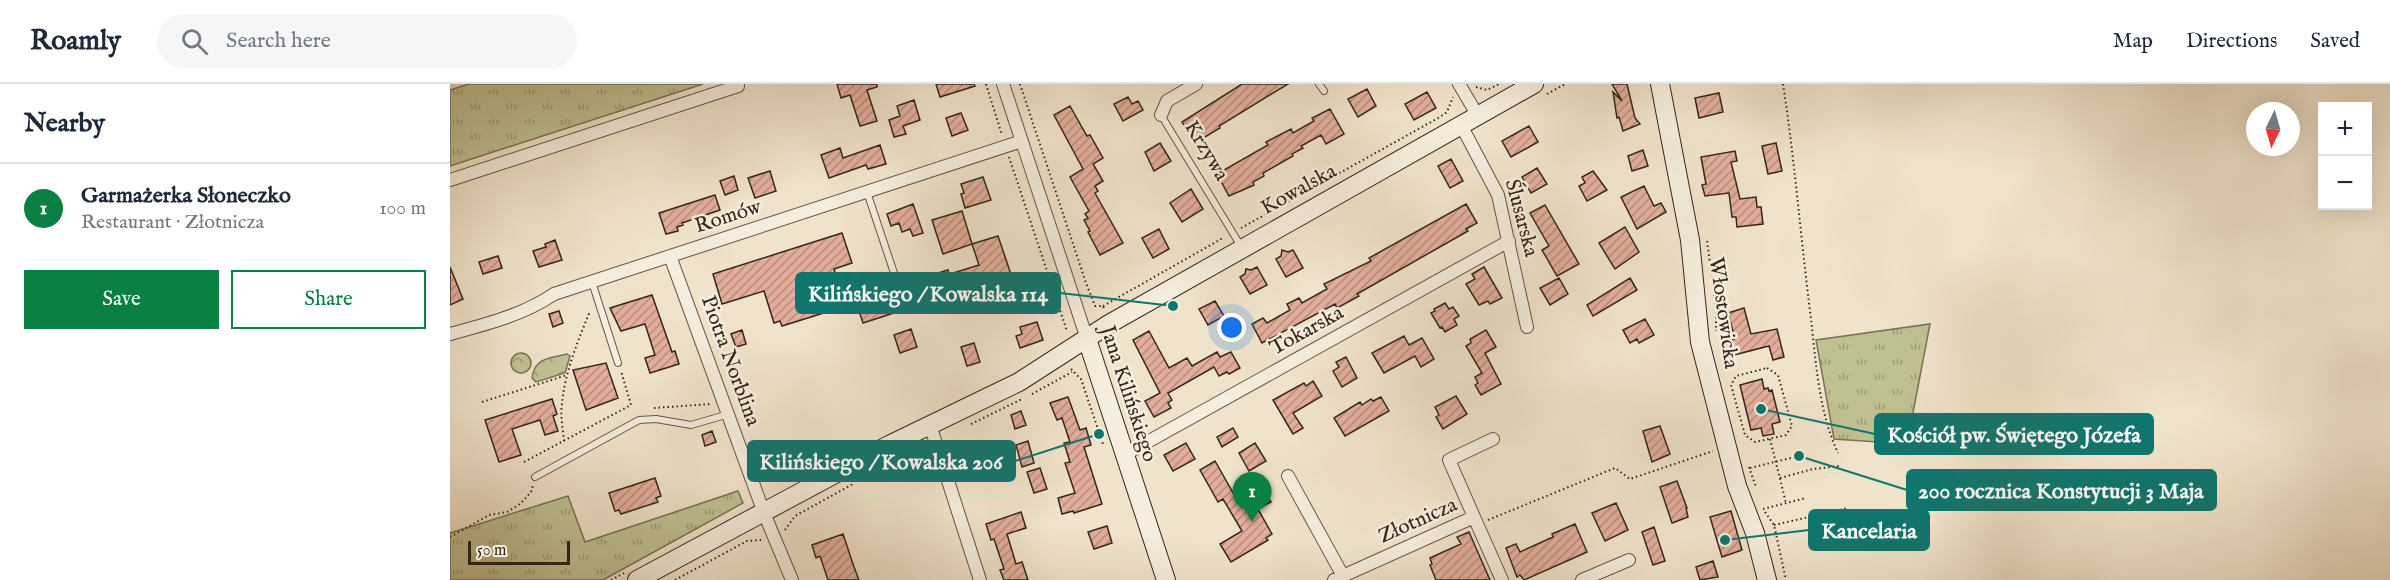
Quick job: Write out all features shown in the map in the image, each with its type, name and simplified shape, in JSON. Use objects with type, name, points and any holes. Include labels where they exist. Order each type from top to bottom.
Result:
[{"type":"street","points":[[450,180],[738,86],[738,84]]},
{"type":"street","name":"Jana Kilińskiego","points":[[1003,84],[1166,580]]},
{"type":"street","name":"Krzywa","points":[[1161,115],[1167,101],[1196,84]]},
{"type":"street","name":"Kowalska","points":[[637,580],[930,425],[1019,382],[1237,241],[1461,125],[1534,84]]},
{"type":"street","name":"Włostowicka","points":[[1660,84],[1690,240],[1700,342],[1737,486],[1755,533],[1767,580]]},
{"type":"street","points":[[1461,88],[1478,116]]},
{"type":"street","name":"Ślusarska","points":[[1461,125],[1498,195],[1527,327]]},
{"type":"street","name":"Romów","points":[[450,334],[502,320],[536,306],[554,294],[592,281],[1022,141]]},
{"type":"street","name":"Tokarska","points":[[1124,455],[1509,242]]},
{"type":"street","name":"Piotra Norblina","points":[[670,256],[764,513],[792,580]]},
{"type":"street","points":[[930,425],[980,580]]},
{"type":"street","name":"Złotnicza","points":[[1288,476],[1339,578],[1476,521],[1449,460],[1492,439]]},
{"type":"street","points":[[1476,521],[1502,580]]},
{"type":"street","points":[[1582,580],[1629,560]]},
{"type":"lane","points":[[1320,84],[1324,91]]},
{"type":"lane","name":"Krzywa","points":[[1161,115],[1237,241]]},
{"type":"lane","points":[[867,192],[900,291]]},
{"type":"lane","points":[[592,281],[618,363]]},
{"type":"lane","points":[[535,477],[639,420],[656,419],[691,425],[729,414]]},
{"type":"path","points":[[1102,306],[1237,241],[1440,117],[1451,106],[1452,98],[1461,88],[1487,90],[1499,84]]},
{"type":"path","points":[[1783,84],[1794,158],[1796,196],[1818,381],[1833,442],[1838,453]]},
{"type":"path","points":[[1706,234],[1716,308],[1716,335]]},
{"type":"path","points":[[564,441],[561,406],[567,375],[596,296]]},
{"type":"path","points":[[618,363],[631,405],[639,409]]},
{"type":"path","points":[[1767,368],[1778,375],[1792,426],[1786,435],[1770,439],[1755,442],[1745,435],[1731,386],[1736,376],[1767,368]]},
{"type":"path","points":[[966,427],[1072,372]]},
{"type":"path","points":[[482,402],[567,375]]},
{"type":"path","points":[[649,408],[711,404],[716,418]]},
{"type":"path","points":[[524,462],[631,405]]},
{"type":"path","points":[[1770,439],[1786,503]]},
{"type":"path","points":[[1476,521],[1616,468],[1630,479],[1718,449]]},
{"type":"path","points":[[1750,468],[1799,456]]},
{"type":"path","points":[[1746,464],[1750,468],[1757,490]]},
{"type":"path","points":[[1780,478],[1813,469],[1840,465]]},
{"type":"path","points":[[450,537],[489,515],[507,512],[520,504],[531,492],[535,477]]},
{"type":"path","points":[[675,580],[747,541],[764,542],[784,535],[795,516],[860,480]]},
{"type":"path","points":[[1763,509],[1806,498]]},
{"type":"path","points":[[1760,500],[1774,525],[1786,580]]},
{"type":"path","points":[[1774,525],[1848,508]]},
{"type":"green space","points":[[469,84],[703,84],[450,166],[450,90]]},
{"type":"green space","points":[[1930,324],[1907,444],[1834,439],[1816,340]]},
{"type":"green space","points":[[521,353],[528,356],[531,363],[528,370],[521,373],[514,370],[511,363],[514,356]]},
{"type":"green space","points":[[567,354],[570,356],[565,373],[536,382],[532,378],[540,362]]},
{"type":"green space","points":[[738,491],[743,503],[603,580],[450,580],[450,533],[568,496],[585,542]]},
{"type":"building","points":[[837,84],[877,84],[877,87],[867,90],[877,121],[860,126],[850,95],[841,98]]},
{"type":"building","points":[[936,84],[974,84],[975,86],[940,97]]},
{"type":"building","points":[[1242,84],[1288,84],[1195,143],[1182,122]]},
{"type":"building","points":[[1612,84],[1627,84],[1635,118],[1640,124],[1623,131],[1619,117],[1617,118],[1613,92],[1622,101]]},
{"type":"building","points":[[1367,89],[1376,106],[1358,117],[1348,99]]},
{"type":"building","points":[[1427,92],[1436,108],[1414,120],[1405,104]]},
{"type":"building","points":[[1719,93],[1723,112],[1699,118],[1695,98]]},
{"type":"building","points":[[1128,97],[1132,104],[1138,101],[1143,110],[1123,121],[1114,104]]},
{"type":"building","points":[[914,100],[920,120],[903,126],[906,134],[894,137],[889,120],[900,116],[897,106]]},
{"type":"building","points":[[1070,106],[1103,158],[1093,164],[1103,181],[1095,186],[1098,191],[1095,193],[1123,243],[1100,255],[1084,220],[1088,218],[1085,214],[1089,211],[1070,177],[1083,169],[1054,115]]},
{"type":"building","points":[[1330,109],[1344,134],[1326,144],[1321,135],[1301,146],[1303,148],[1292,154],[1293,156],[1263,173],[1264,176],[1253,182],[1254,185],[1229,196],[1217,174],[1268,145],[1266,142],[1291,129],[1293,133],[1314,121],[1312,118]]},
{"type":"building","points":[[961,113],[968,130],[952,136],[946,118]]},
{"type":"building","points":[[1529,126],[1538,142],[1511,157],[1502,141]]},
{"type":"building","points":[[1160,143],[1171,161],[1154,171],[1145,152]]},
{"type":"building","points":[[1776,143],[1782,171],[1768,174],[1762,146]]},
{"type":"building","points":[[880,145],[886,164],[868,169],[866,165],[829,178],[821,155],[840,148],[843,158]]},
{"type":"building","points":[[1643,150],[1648,166],[1632,171],[1628,156]]},
{"type":"building","points":[[1735,151],[1737,161],[1731,162],[1740,199],[1756,197],[1757,207],[1761,207],[1763,224],[1737,227],[1736,217],[1732,217],[1729,193],[1705,196],[1702,185],[1706,184],[1701,157]]},
{"type":"building","points":[[1451,159],[1463,181],[1450,188],[1438,166]]},
{"type":"building","points":[[1537,168],[1547,184],[1531,193],[1522,177]]},
{"type":"building","points":[[770,171],[776,191],[755,198],[748,178]]},
{"type":"building","points":[[1593,171],[1607,190],[1587,201],[1579,186],[1585,183],[1582,177]]},
{"type":"building","points":[[734,176],[738,190],[725,195],[720,181]]},
{"type":"building","points":[[983,177],[991,200],[965,208],[961,184]]},
{"type":"building","points":[[1644,186],[1654,206],[1661,203],[1666,212],[1637,229],[1621,197]]},
{"type":"building","points":[[1191,189],[1203,209],[1182,222],[1170,203]]},
{"type":"building","points":[[715,195],[720,210],[682,223],[683,225],[677,227],[678,231],[666,234],[659,213]]},
{"type":"building","points":[[913,204],[923,233],[913,236],[910,229],[902,232],[899,223],[891,226],[887,214]]},
{"type":"building","points":[[1466,204],[1477,223],[1466,229],[1468,231],[1357,294],[1359,296],[1337,308],[1335,304],[1262,343],[1252,324],[1263,318],[1267,323],[1290,310],[1287,304],[1299,298],[1302,303],[1327,289],[1324,284],[1371,261],[1369,258]]},
{"type":"building","points":[[1545,205],[1579,264],[1557,276],[1542,250],[1549,246],[1530,213]]},
{"type":"building","points":[[962,211],[972,244],[943,254],[932,220]]},
{"type":"building","points":[[1625,227],[1639,252],[1615,269],[1599,243]]},
{"type":"building","points":[[1159,229],[1169,249],[1153,258],[1142,238]]},
{"type":"building","points":[[842,233],[852,263],[834,269],[846,306],[782,326],[780,321],[774,323],[764,291],[722,304],[713,274]]},
{"type":"building","points":[[998,236],[1021,304],[1003,310],[996,288],[992,289],[988,276],[954,287],[950,274],[979,265],[972,244]]},
{"type":"building","points":[[555,240],[562,260],[539,267],[533,251],[546,247],[545,244]]},
{"type":"building","points":[[1282,250],[1288,252],[1293,250],[1303,268],[1286,277],[1276,259],[1281,256]]},
{"type":"building","points":[[498,256],[502,268],[483,274],[479,262]]},
{"type":"building","points":[[450,267],[463,299],[450,305]]},
{"type":"building","points":[[1257,267],[1267,285],[1250,294],[1240,277],[1245,274],[1246,269],[1251,270]]},
{"type":"building","points":[[1484,267],[1502,298],[1490,304],[1488,301],[1479,305],[1466,284],[1475,279],[1472,274]]},
{"type":"building","points":[[948,270],[951,281],[932,287],[928,276]]},
{"type":"building","points":[[1559,278],[1568,294],[1550,305],[1540,288]]},
{"type":"building","points":[[1630,278],[1637,290],[1593,316],[1587,305]]},
{"type":"building","points":[[652,295],[672,352],[675,351],[679,364],[650,373],[645,358],[655,355],[645,324],[621,331],[610,308]]},
{"type":"building","points":[[890,301],[894,313],[863,323],[859,311]]},
{"type":"building","points":[[1215,301],[1224,316],[1208,325],[1199,309]]},
{"type":"building","points":[[1445,303],[1449,309],[1453,307],[1459,316],[1454,319],[1457,325],[1445,332],[1431,313]]},
{"type":"building","points":[[1744,308],[1751,334],[1777,329],[1784,357],[1773,360],[1769,346],[1726,357],[1723,343],[1735,339],[1728,313]]},
{"type":"building","points":[[559,311],[563,323],[553,327],[549,314]]},
{"type":"building","points":[[1645,319],[1654,335],[1639,343],[1637,339],[1630,343],[1623,330]]},
{"type":"building","points":[[1037,322],[1043,340],[1020,348],[1016,336],[1022,334],[1020,327]]},
{"type":"building","points":[[911,329],[917,347],[900,353],[894,335]]},
{"type":"building","points":[[742,330],[746,344],[736,347],[731,334]]},
{"type":"building","points":[[1486,330],[1496,347],[1485,353],[1501,384],[1481,395],[1475,385],[1478,383],[1475,377],[1482,373],[1466,346],[1471,343],[1470,339]]},
{"type":"building","points":[[1149,331],[1169,368],[1187,358],[1192,366],[1217,352],[1220,357],[1231,352],[1240,368],[1219,376],[1214,367],[1168,393],[1172,400],[1168,403],[1171,408],[1154,417],[1145,401],[1160,393],[1133,340]]},
{"type":"building","points":[[1404,336],[1409,345],[1422,338],[1434,359],[1421,367],[1415,356],[1384,373],[1372,353]]},
{"type":"building","points":[[974,343],[980,362],[967,366],[961,347]]},
{"type":"building","points":[[1346,357],[1357,378],[1342,387],[1333,371],[1339,367],[1336,362]]},
{"type":"building","points":[[606,363],[618,398],[586,410],[573,370]]},
{"type":"building","points":[[1762,379],[1764,389],[1772,390],[1780,422],[1772,424],[1774,434],[1763,436],[1761,428],[1751,430],[1740,385]]},
{"type":"building","points":[[1313,381],[1322,396],[1293,413],[1303,428],[1293,434],[1273,400],[1304,383],[1306,386]]},
{"type":"building","points":[[1456,396],[1467,414],[1443,429],[1436,417],[1439,415],[1435,407]]},
{"type":"building","points":[[1068,397],[1080,430],[1086,428],[1091,445],[1084,447],[1102,504],[1074,513],[1073,511],[1062,514],[1058,498],[1075,493],[1065,463],[1070,462],[1064,443],[1070,442],[1062,418],[1057,420],[1050,403]]},
{"type":"building","points":[[1381,397],[1389,411],[1345,436],[1334,418],[1360,402],[1362,405],[1371,399],[1373,401]]},
{"type":"building","points":[[552,399],[557,414],[553,416],[558,431],[545,435],[540,420],[512,429],[521,455],[499,462],[485,420]]},
{"type":"building","points":[[1021,411],[1026,425],[1015,429],[1011,415]]},
{"type":"building","points":[[1660,426],[1670,454],[1652,462],[1643,431]]},
{"type":"building","points":[[1233,428],[1238,437],[1222,447],[1217,437]]},
{"type":"building","points":[[712,431],[716,442],[705,446],[702,435]]},
{"type":"building","points":[[1028,441],[1034,463],[1022,467],[1016,445]]},
{"type":"building","points":[[1186,443],[1195,459],[1173,471],[1164,455]]},
{"type":"building","points":[[1255,443],[1266,461],[1249,471],[1239,453]]},
{"type":"building","points":[[1215,461],[1240,505],[1264,491],[1271,502],[1258,509],[1272,534],[1266,538],[1268,540],[1231,562],[1220,544],[1242,531],[1223,499],[1218,502],[1200,470]]},
{"type":"building","points":[[1040,468],[1047,489],[1034,493],[1027,472]]},
{"type":"building","points":[[655,478],[661,496],[656,498],[658,502],[621,514],[619,510],[615,511],[609,493]]},
{"type":"building","points":[[1677,481],[1688,517],[1672,523],[1660,487]]},
{"type":"building","points":[[1616,503],[1628,530],[1605,541],[1592,513]]},
{"type":"building","points":[[1731,511],[1742,550],[1722,557],[1710,517]]},
{"type":"building","points":[[1021,512],[1026,528],[1007,534],[1016,564],[1022,562],[1028,580],[1004,580],[1000,570],[1004,569],[994,539],[991,540],[986,524]]},
{"type":"building","points":[[1575,524],[1587,552],[1524,580],[1520,575],[1517,577],[1506,548],[1516,544],[1520,552]]},
{"type":"building","points":[[1107,526],[1112,543],[1094,549],[1088,532]]},
{"type":"building","points":[[1654,527],[1665,561],[1653,565],[1642,532]]},
{"type":"building","points":[[1469,532],[1490,580],[1436,580],[1430,565],[1432,564],[1430,558],[1461,544],[1457,537]]},
{"type":"building","points":[[843,534],[859,580],[828,580],[820,556],[816,558],[812,545]]},
{"type":"building","points":[[1713,561],[1718,577],[1700,580],[1696,567]]},
{"type":"place","name":"Kilińskiego / Kowalska 114","points":[[1173,306]]},
{"type":"place","name":"Kościół pw. Świętego Józefa","points":[[1761,409]]},
{"type":"place","name":"Kilińskiego / Kowalska 206","points":[[1099,434]]},
{"type":"place","name":"200 rocznica Konstytucji 3 Maja","points":[[1799,456]]},
{"type":"place","name":"Garmażerka Słoneczko","points":[[1252,522]]},
{"type":"place","name":"Kancelaria","points":[[1725,540]]}]
